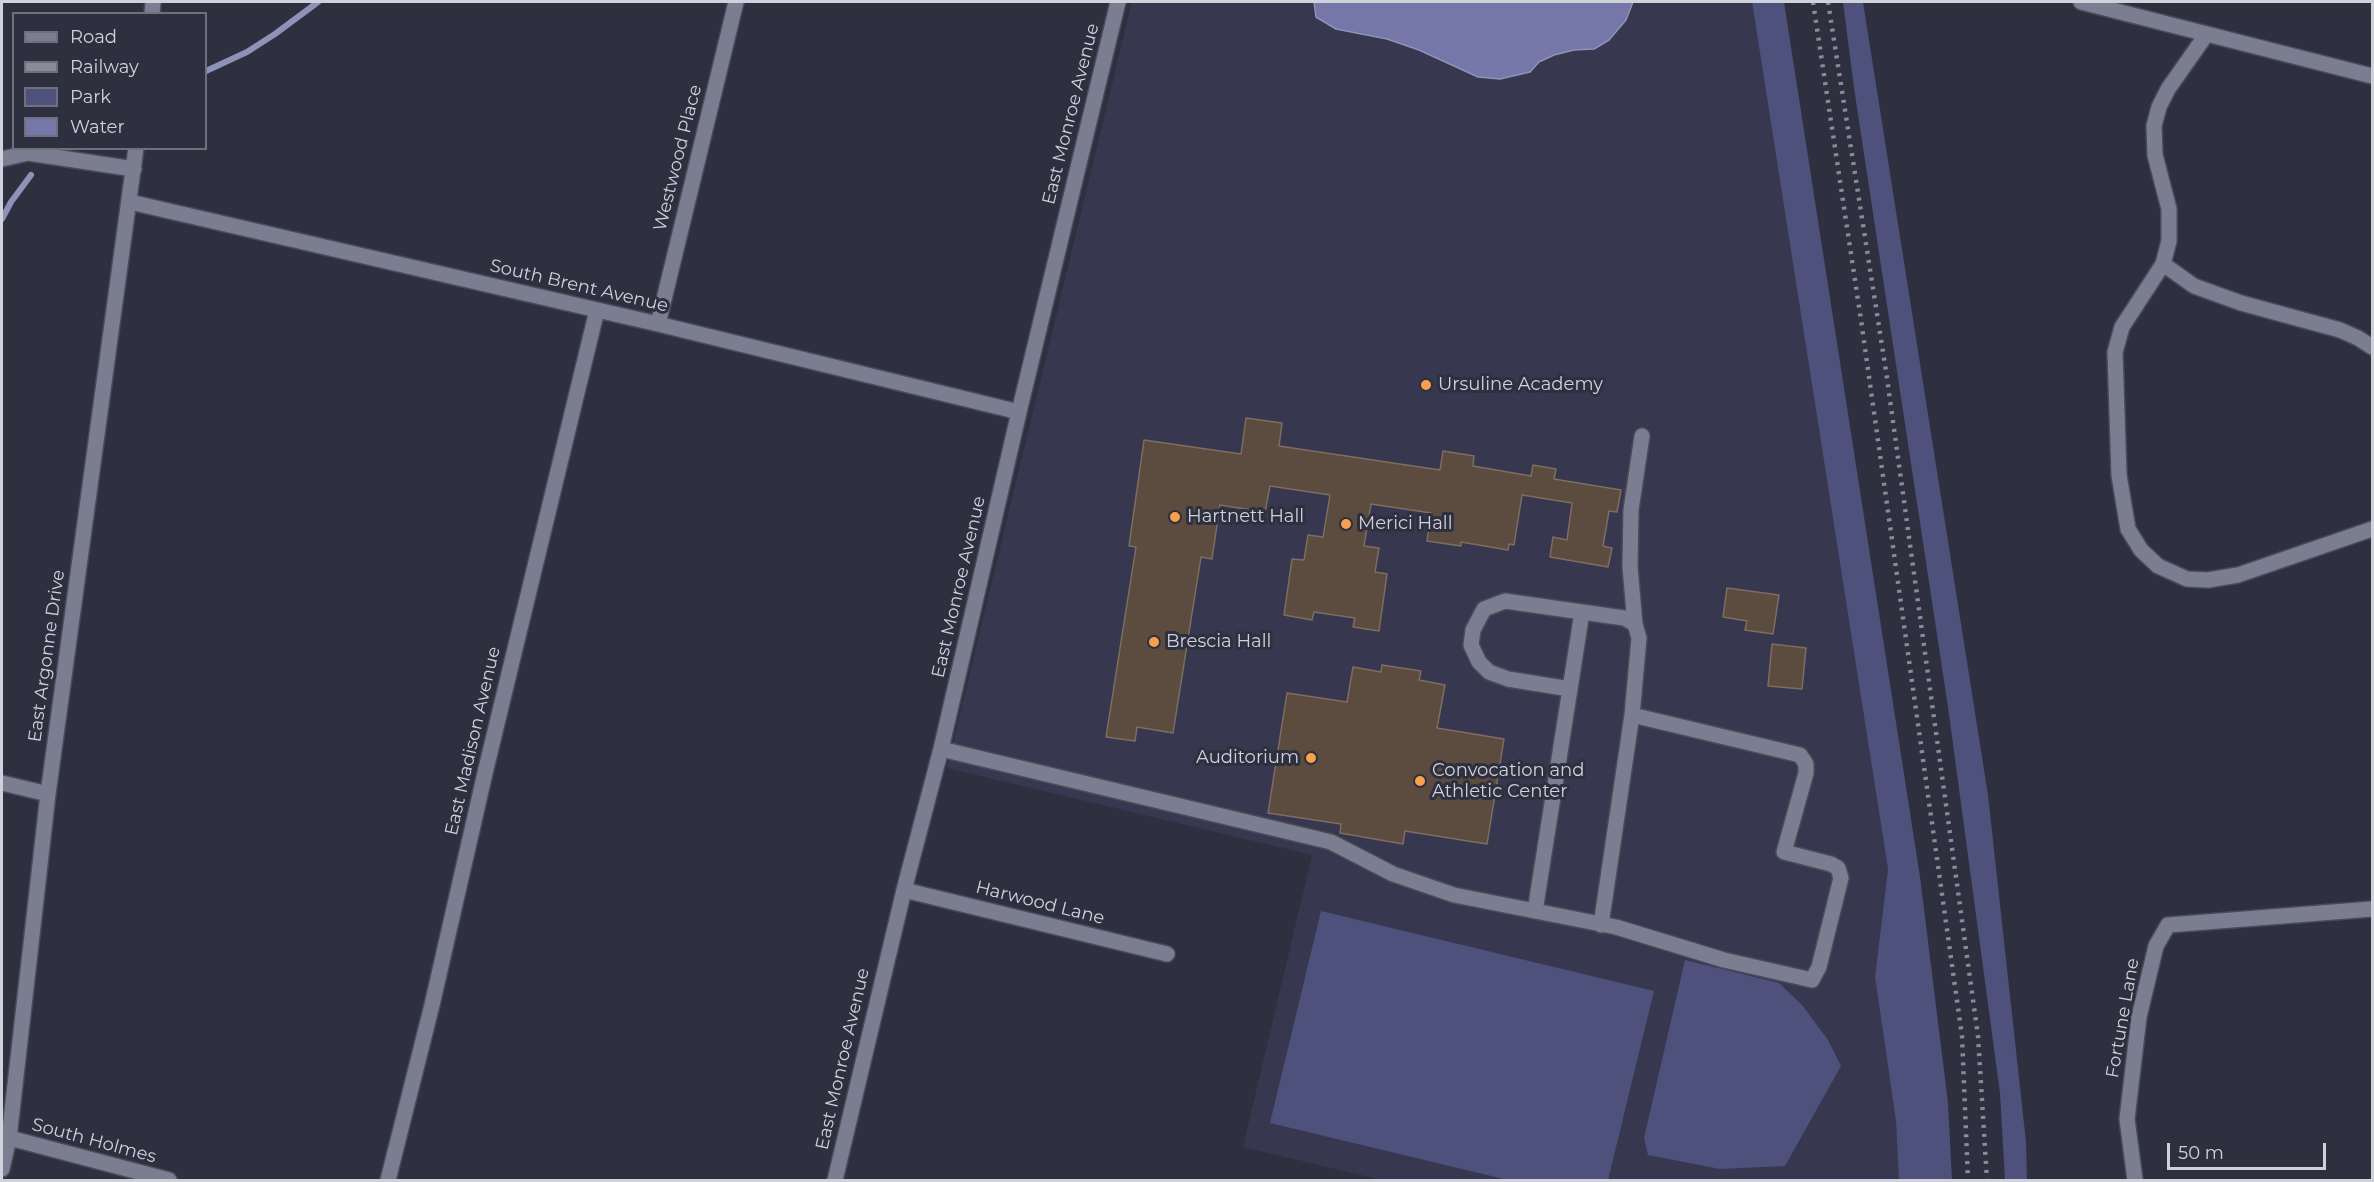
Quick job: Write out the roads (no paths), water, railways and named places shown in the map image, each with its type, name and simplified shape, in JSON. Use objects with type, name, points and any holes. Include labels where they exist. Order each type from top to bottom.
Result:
[{"type":"street","name":"Westwood Place","points":[[658,324],[736,2]]},
{"type":"street","name":"East Monroe Avenue","points":[[835,1180],[904,890],[942,749],[1018,412],[1118,2]]},
{"type":"street","points":[[2081,2],[2373,76]]},
{"type":"street","points":[[2206,35],[2168,89],[2159,107],[2154,126],[2155,155],[2169,209],[2169,241],[2163,264],[2122,327],[2115,352],[2119,475],[2128,529],[2141,550],[2158,566],[2187,579],[2208,580],[2238,575],[2373,529]]},
{"type":"street","name":"East Argonne Drive","points":[[2,1169],[48,794],[136,150]]},
{"type":"street","points":[[2,159],[27,153],[134,170]]},
{"type":"street","name":"South Brent Avenue","points":[[130,202],[658,324],[1018,412]]},
{"type":"street","points":[[2163,264],[2203,290],[2241,303],[2340,330],[2373,347]]},
{"type":"street","name":"East Madison Avenue","points":[[388,1180],[432,1005],[485,773],[597,310]]},
{"type":"street","points":[[1600,925],[1632,715],[1638,638],[1630,567],[1631,510],[1642,436]]},
{"type":"street","points":[[1570,688],[1508,679],[1489,672],[1479,662],[1471,645],[1473,630],[1484,609],[1505,601],[1624,618],[1635,624]]},
{"type":"street","points":[[1535,911],[1582,612]]},
{"type":"street","points":[[942,749],[1331,842],[1394,874],[1454,895],[1600,925],[1724,960],[1812,980],[1820,967],[1841,878],[1838,868],[1831,864],[1784,852],[1806,773],[1806,764],[1800,755],[1632,715]]},
{"type":"street","points":[[2,783],[48,794]]},
{"type":"street","name":"Harwood Lane","points":[[904,890],[1167,954]]},
{"type":"street","name":"Fortune Lane","points":[[2135,1180],[2127,1119],[2139,1017],[2156,946],[2168,925],[2372,908]]},
{"type":"street","name":"South Holmes","points":[[5,1137],[169,1180]]},
{"type":"water","points":[[1314,2],[1633,2],[1626,20],[1609,40],[1594,49],[1574,50],[1554,55],[1539,62],[1530,72],[1500,79],[1478,77],[1419,50],[1387,39],[1336,29],[1316,17]]},
{"type":"waterway","points":[[207,71],[247,52],[318,2]]},
{"type":"waterway","points":[[2,219],[11,202],[31,175]]},
{"type":"railway","points":[[1813,2],[1861,320],[1962,1036],[1968,1180]]},
{"type":"railway","points":[[1828,2],[1886,371],[1978,1036],[1987,1180]]},
{"type":"place","name":"Ursuline Academy","points":[[1426,385]]},
{"type":"place","name":"Hartnett Hall","points":[[1175,517]]},
{"type":"place","name":"Merici Hall","points":[[1346,524]]},
{"type":"place","name":"Brescia Hall","points":[[1154,642]]},
{"type":"place","name":"Auditorium","points":[[1311,758]]},
{"type":"place","name":"Convocation and Athletic Center","points":[[1420,781]]}]
